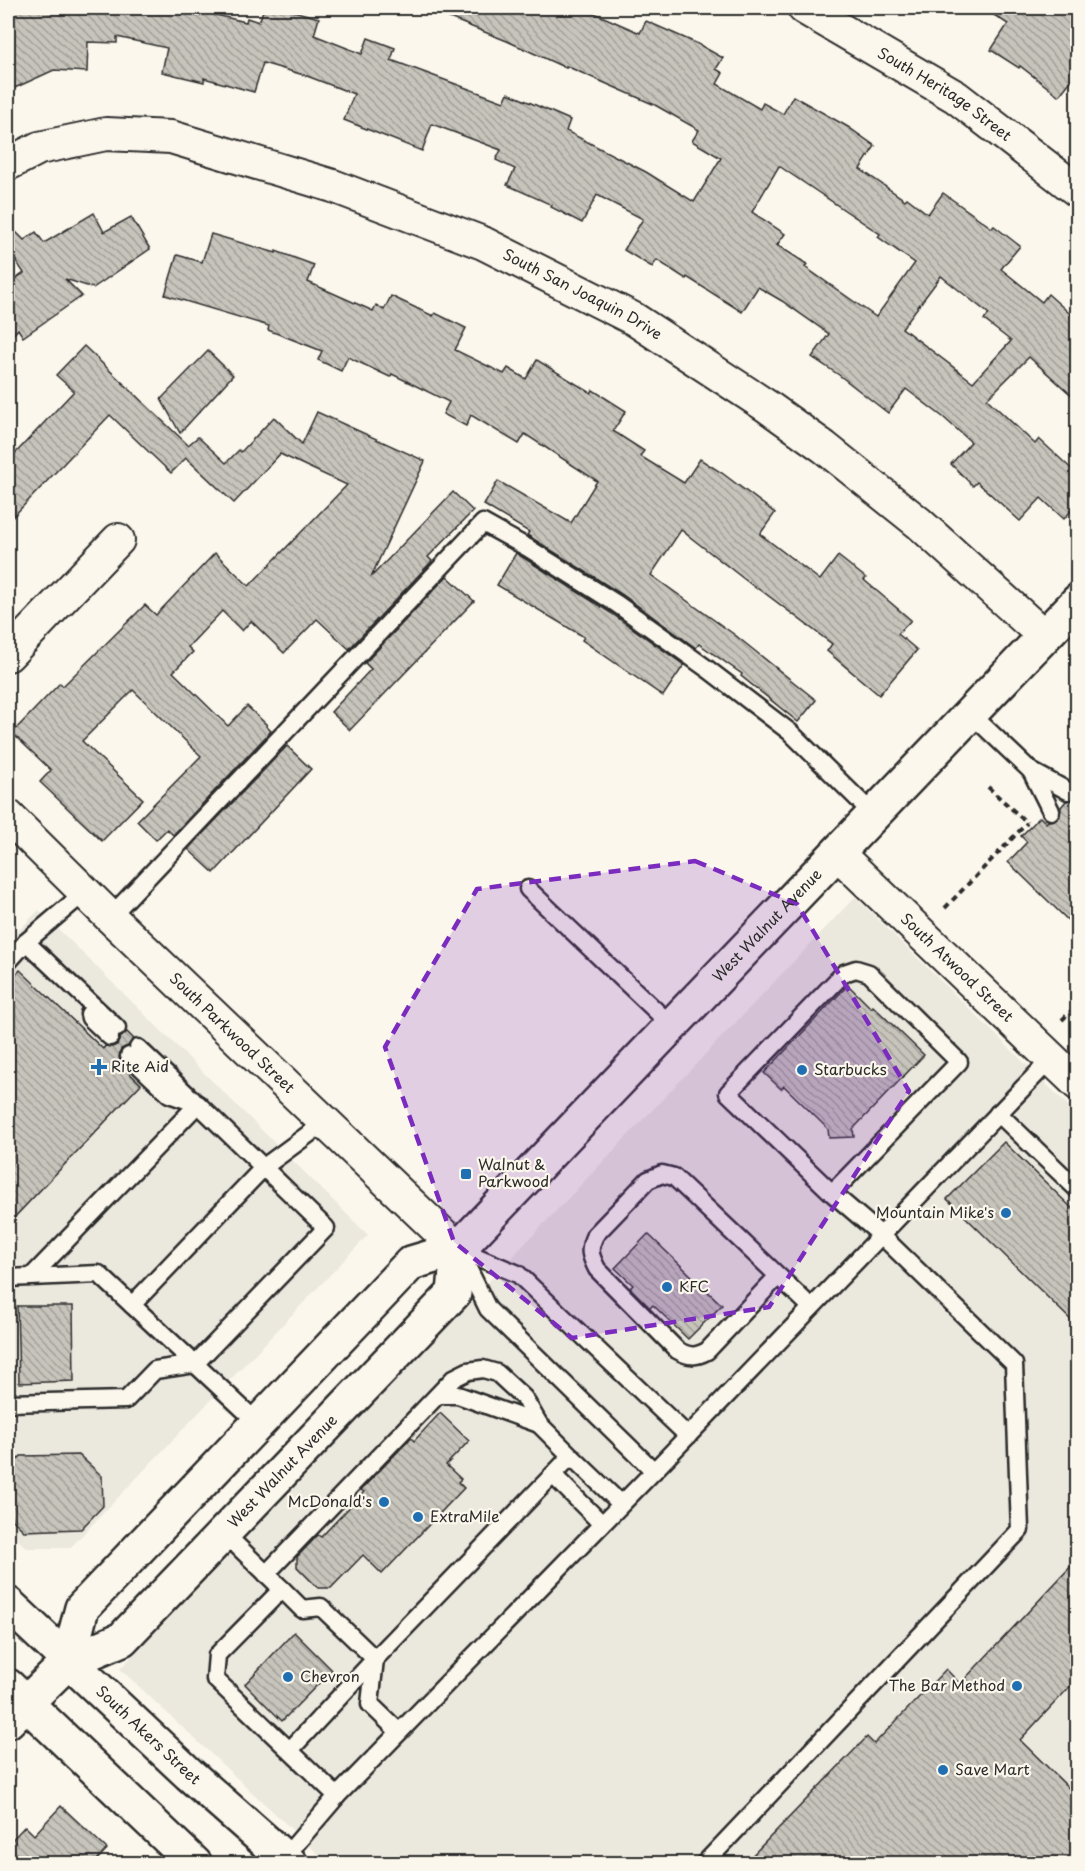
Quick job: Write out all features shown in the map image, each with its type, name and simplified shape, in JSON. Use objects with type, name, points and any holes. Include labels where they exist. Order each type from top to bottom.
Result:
[{"type":"main road","name":"West Walnut Avenue","points":[[68,1662],[82,1608],[411,1263],[458,1249],[1077,601]]},
{"type":"main road","name":"West Walnut Avenue","points":[[13,1704],[68,1662],[122,1639],[454,1293],[458,1249]]},
{"type":"main road","name":"South Akers Street","points":[[8,1604],[181,1767],[287,1861]]},
{"type":"main road","points":[[13,1704],[195,1863]]},
{"type":"street","name":"South Heritage Street","points":[[804,8],[956,97],[1077,191]]},
{"type":"street","name":"South San Joaquin Drive","points":[[8,164],[39,148],[106,134],[171,137],[333,186],[483,243],[634,319],[768,407],[824,447],[919,523],[1044,636]]},
{"type":"street","points":[[8,655],[118,540]]},
{"type":"street","name":"South Parkwood Street","points":[[8,816],[110,917],[458,1249]]},
{"type":"street","name":"South Atwood Street","points":[[837,853],[1077,1084]]},
{"type":"lane","points":[[110,917],[483,523],[528,548],[617,604],[709,670],[790,732],[874,815]]},
{"type":"lane","points":[[971,714],[1030,771],[1068,791]]},
{"type":"lane","points":[[1030,771],[1051,811]]},
{"type":"lane","points":[[528,889],[672,1026]]},
{"type":"lane","points":[[8,962],[27,942],[86,892]]},
{"type":"lane","points":[[27,942],[83,997],[113,1033]]},
{"type":"lane","points":[[704,1863],[1020,1530],[1014,1364],[881,1235],[832,1193],[728,1093],[844,973],[856,969],[869,973],[959,1062],[832,1193]]},
{"type":"lane","points":[[8,1402],[126,1400],[155,1370],[195,1364],[326,1228],[198,1104],[169,1094],[134,1052]]},
{"type":"lane","points":[[287,1861],[337,1796],[688,1436],[1050,1059]]},
{"type":"lane","points":[[32,1276],[198,1104]]},
{"type":"lane","points":[[998,1113],[1077,1190]]},
{"type":"lane","points":[[132,1305],[264,1167],[325,1122]]},
{"type":"lane","points":[[777,1275],[707,1351],[697,1356],[686,1355],[677,1350],[597,1269],[591,1257],[590,1245],[595,1235],[648,1180],[662,1174],[674,1177],[811,1307]]},
{"type":"lane","points":[[458,1249],[518,1274],[688,1436]]},
{"type":"lane","points":[[458,1249],[488,1309],[654,1471]]},
{"type":"lane","points":[[8,1278],[99,1274],[259,1424]]},
{"type":"lane","points":[[266,1574],[454,1378],[468,1371],[483,1369],[497,1373],[524,1398],[539,1424],[621,1504]]},
{"type":"lane","points":[[439,1395],[458,1395],[539,1424]]},
{"type":"lane","points":[[290,1750],[571,1456]]},
{"type":"lane","points":[[553,1475],[602,1524]]},
{"type":"lane","points":[[223,1532],[302,1609],[321,1607],[375,1659]]},
{"type":"lane","points":[[282,1589],[217,1655],[215,1679],[337,1796]]},
{"type":"lane","points":[[375,1659],[370,1704],[399,1732]]},
{"type":"path","points":[[945,909],[1029,824],[988,787]]},
{"type":"path","points":[[1062,1020],[1077,1004]]},
{"type":"highlighted area","points":[[695,861],[797,904],[909,1091],[769,1307],[572,1338],[454,1242],[385,1047],[477,889]]},
{"type":"shaded area","points":[[855,897],[1077,1114],[1077,1863],[328,1863],[120,1669]]},
{"type":"shaded area","points":[[39,910],[368,1235],[70,1548],[27,1548],[8,1531],[8,941]]},
{"type":"building","points":[[8,8],[200,8],[199,11],[246,22],[247,18],[259,22],[264,8],[282,8],[319,18],[314,35],[362,54],[368,38],[395,48],[391,60],[504,102],[508,93],[570,120],[566,131],[646,172],[694,202],[721,158],[692,141],[699,130],[655,105],[427,9],[583,8],[640,33],[646,21],[723,58],[716,69],[723,73],[717,84],[760,109],[763,103],[783,114],[793,96],[848,127],[875,146],[860,169],[928,214],[943,193],[1020,246],[1001,269],[1042,302],[1048,294],[1077,320],[1077,400],[1029,357],[987,399],[1035,444],[1039,439],[1077,474],[1077,504],[1064,519],[1041,498],[1020,521],[977,482],[973,486],[951,464],[971,442],[906,389],[888,413],[812,357],[829,334],[782,301],[758,287],[742,312],[657,260],[652,267],[624,250],[643,219],[597,195],[582,223],[551,207],[552,205],[507,185],[515,169],[496,160],[501,150],[432,124],[422,151],[344,120],[354,94],[307,76],[263,63],[254,92],[204,78],[204,82],[162,72],[167,48],[117,37],[117,43],[88,42],[87,72],[54,70],[8,91]],"holes":[[[779,166],[880,234],[878,237],[915,263],[876,317],[805,267],[807,264],[777,245],[785,234],[752,212]],[[941,276],[989,314],[984,320],[1011,341],[973,382],[902,328]]]},
{"type":"building","points":[[983,8],[1058,8],[1077,21],[1077,73],[1059,96],[1020,66],[1019,68],[991,50],[1008,24]]},
{"type":"building","points":[[94,213],[104,232],[131,217],[150,249],[93,288],[65,279],[82,296],[23,337],[18,329],[8,341],[8,284],[24,273],[8,249],[8,224],[24,240],[36,232],[44,243]]},
{"type":"building","points":[[211,234],[276,253],[276,251],[314,265],[308,282],[373,311],[376,305],[384,310],[391,296],[433,316],[435,313],[466,328],[455,350],[504,374],[508,368],[526,379],[537,360],[591,393],[593,390],[626,411],[613,431],[644,451],[640,456],[684,483],[700,459],[775,513],[760,534],[820,580],[838,556],[866,578],[864,580],[911,620],[898,634],[917,650],[879,695],[827,651],[832,644],[681,530],[651,575],[735,635],[816,700],[798,722],[741,676],[742,674],[699,644],[696,648],[623,595],[527,535],[529,532],[484,505],[498,481],[571,523],[597,481],[525,434],[519,444],[471,415],[466,426],[443,414],[449,402],[392,374],[390,377],[348,357],[341,371],[318,360],[322,351],[268,330],[269,326],[165,295],[177,255],[202,262]]},
{"type":"building","points":[[84,346],[188,445],[198,437],[226,463],[239,450],[241,452],[274,417],[302,444],[317,412],[425,461],[371,577],[453,492],[473,511],[428,557],[432,561],[349,649],[317,619],[284,653],[251,621],[242,631],[222,611],[188,647],[193,652],[173,672],[228,726],[247,706],[271,731],[173,835],[167,829],[156,840],[137,821],[201,756],[133,690],[82,741],[143,799],[102,841],[40,782],[51,770],[12,733],[60,683],[63,686],[145,605],[156,615],[215,553],[249,586],[347,485],[280,454],[234,503],[186,458],[171,473],[110,415],[8,522],[8,461],[74,391],[56,375]]},
{"type":"building","points":[[208,351],[233,375],[180,433],[161,399]]},
{"type":"building","points":[[516,553],[611,613],[684,665],[663,696],[582,640],[584,637],[497,585]]},
{"type":"building","points":[[447,576],[474,601],[350,730],[331,712],[371,669],[365,663]]},
{"type":"building","points":[[287,746],[311,769],[214,873],[188,849]]},
{"type":"building","points":[[1077,795],[1077,929],[1008,862],[1027,842],[1021,836],[1040,817],[1046,823],[1056,820],[1066,801],[1073,800]]},
{"type":"building","name":"Rite Aid","points":[[20,970],[103,1049],[105,1046],[117,1045],[120,1038],[127,1032],[134,1039],[128,1046],[121,1049],[119,1058],[121,1065],[141,1084],[8,1224],[8,983]]},
{"type":"building","points":[[848,985],[924,1055],[853,1129],[854,1137],[829,1138],[828,1129],[784,1086],[781,1089],[764,1073]]},
{"type":"building","points":[[1004,1142],[1077,1213],[1077,1326],[947,1199]]},
{"type":"building","name":"KFC","points":[[648,1234],[722,1305],[688,1339],[653,1305],[650,1308],[630,1288],[633,1285],[615,1268]]},
{"type":"building","points":[[17,1306],[73,1306],[74,1381],[19,1383]]},
{"type":"building","name":"McDonald's","points":[[440,1413],[469,1441],[446,1465],[461,1479],[458,1482],[464,1488],[382,1574],[363,1555],[331,1588],[318,1588],[297,1567],[297,1557],[318,1535],[321,1537],[364,1492],[361,1490],[411,1438],[414,1441]]},
{"type":"building","points":[[79,1455],[102,1476],[103,1506],[81,1529],[24,1531],[8,1515],[8,1470],[21,1456]]},
{"type":"building","name":"Save Mart","points":[[1077,1560],[1077,1679],[1020,1740],[1077,1796],[1077,1863],[745,1863],[867,1737],[874,1744],[946,1669],[960,1684]]},
{"type":"building","name":"Chevron","points":[[294,1632],[332,1670],[282,1721],[245,1684]]},
{"type":"building","points":[[61,1806],[107,1849],[94,1863],[8,1863],[8,1844],[25,1826],[34,1835]]},
{"type":"place","name":"Rite Aid","points":[[99,1067]]},
{"type":"place","name":"Starbucks","points":[[802,1070]]},
{"type":"place","name":"Walnut & Parkwood","points":[[466,1174]]},
{"type":"place","name":"Mountain Mike's","points":[[1006,1213]]},
{"type":"place","name":"KFC","points":[[667,1287]]},
{"type":"place","name":"McDonald's","points":[[384,1502]]},
{"type":"place","name":"ExtraMile","points":[[418,1517]]},
{"type":"place","name":"Chevron","points":[[288,1677]]},
{"type":"place","name":"The Bar Method","points":[[1017,1686]]},
{"type":"place","name":"Save Mart","points":[[943,1770]]}]
